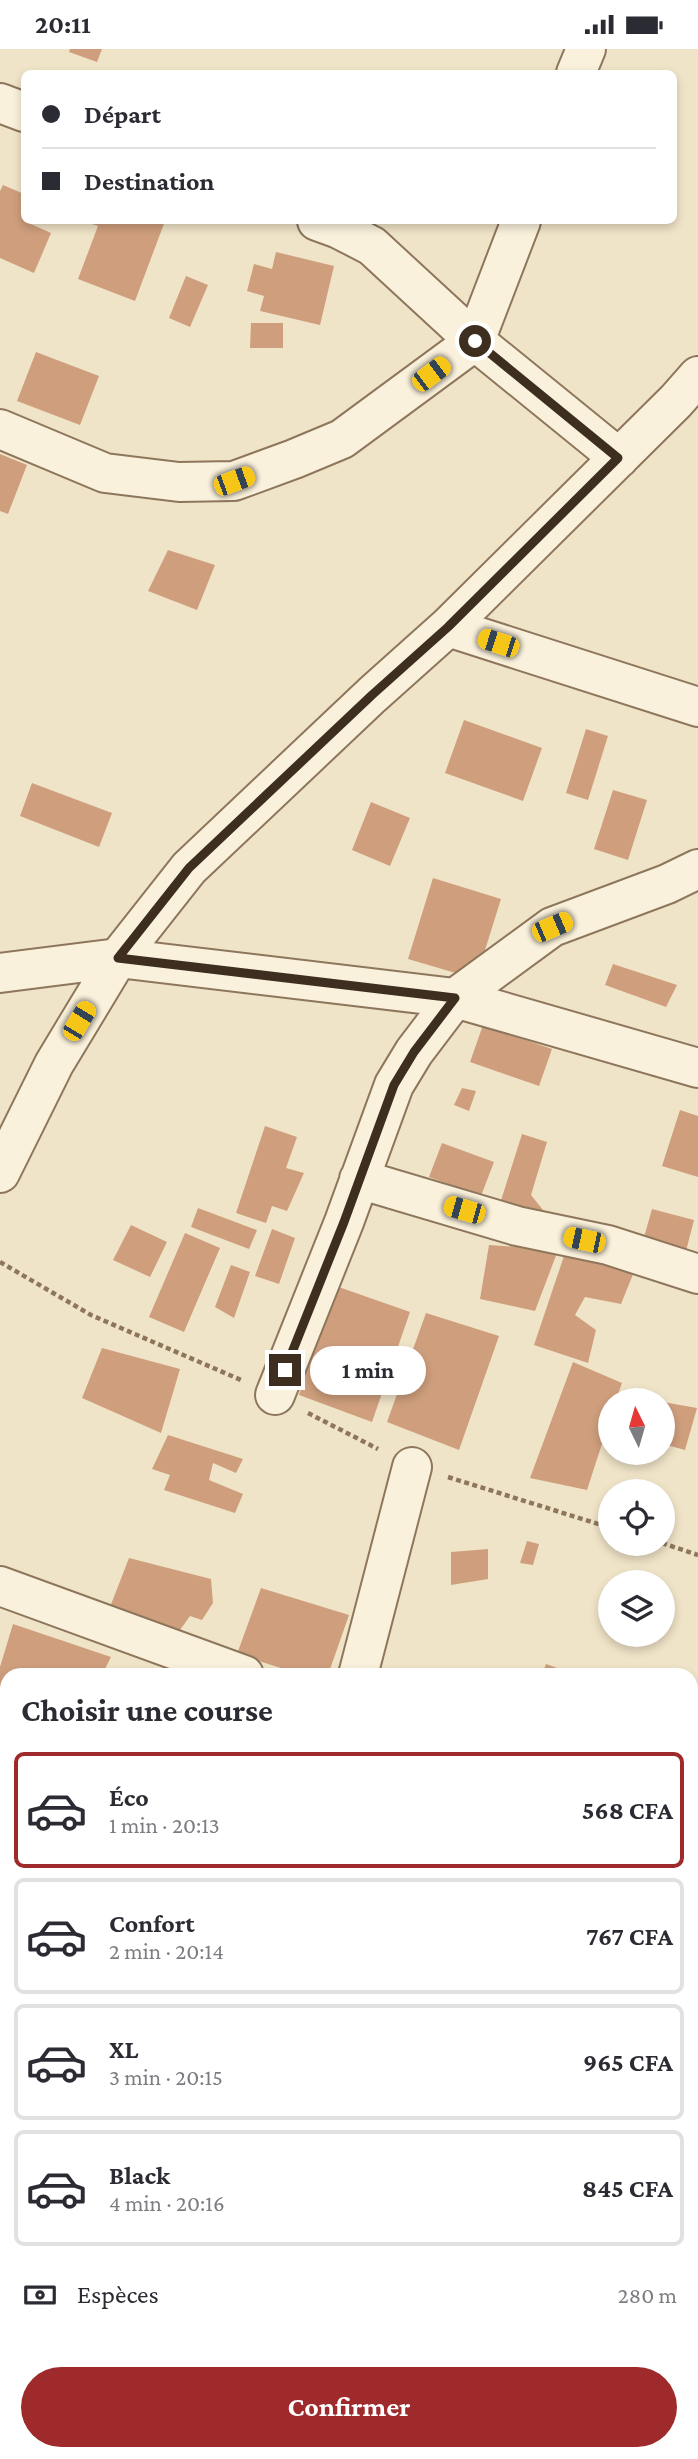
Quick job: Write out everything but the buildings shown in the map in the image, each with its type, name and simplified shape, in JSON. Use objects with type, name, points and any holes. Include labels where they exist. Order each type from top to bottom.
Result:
[{"type":"street","points":[[577,70],[586,49]]},
{"type":"street","points":[[0,103],[21,111]]},
{"type":"street","points":[[325,224],[372,246],[475,341],[618,458]]},
{"type":"street","points":[[0,429],[105,473],[179,482],[234,481],[342,439],[475,341],[520,224]]},
{"type":"street","points":[[0,1174],[54,1064],[118,958],[189,868],[448,627],[698,376]]},
{"type":"street","points":[[448,627],[698,707]]},
{"type":"street","points":[[275,1395],[344,1222],[394,1085],[414,1052],[455,998],[552,927],[667,884],[698,869]]},
{"type":"street","points":[[0,973],[118,958],[455,998],[698,1069]]},
{"type":"street","points":[[359,1179],[517,1226],[608,1245],[698,1275]]},
{"type":"street","points":[[360,1668],[412,1467]]},
{"type":"street","points":[[0,1586],[225,1668]]},
{"type":"path","points":[[675,1547],[698,1555]]},
{"type":"route","points":[[285,1370],[344,1222],[394,1085],[414,1052],[455,998],[118,958],[189,868],[448,627],[618,458],[475,341]]}]
